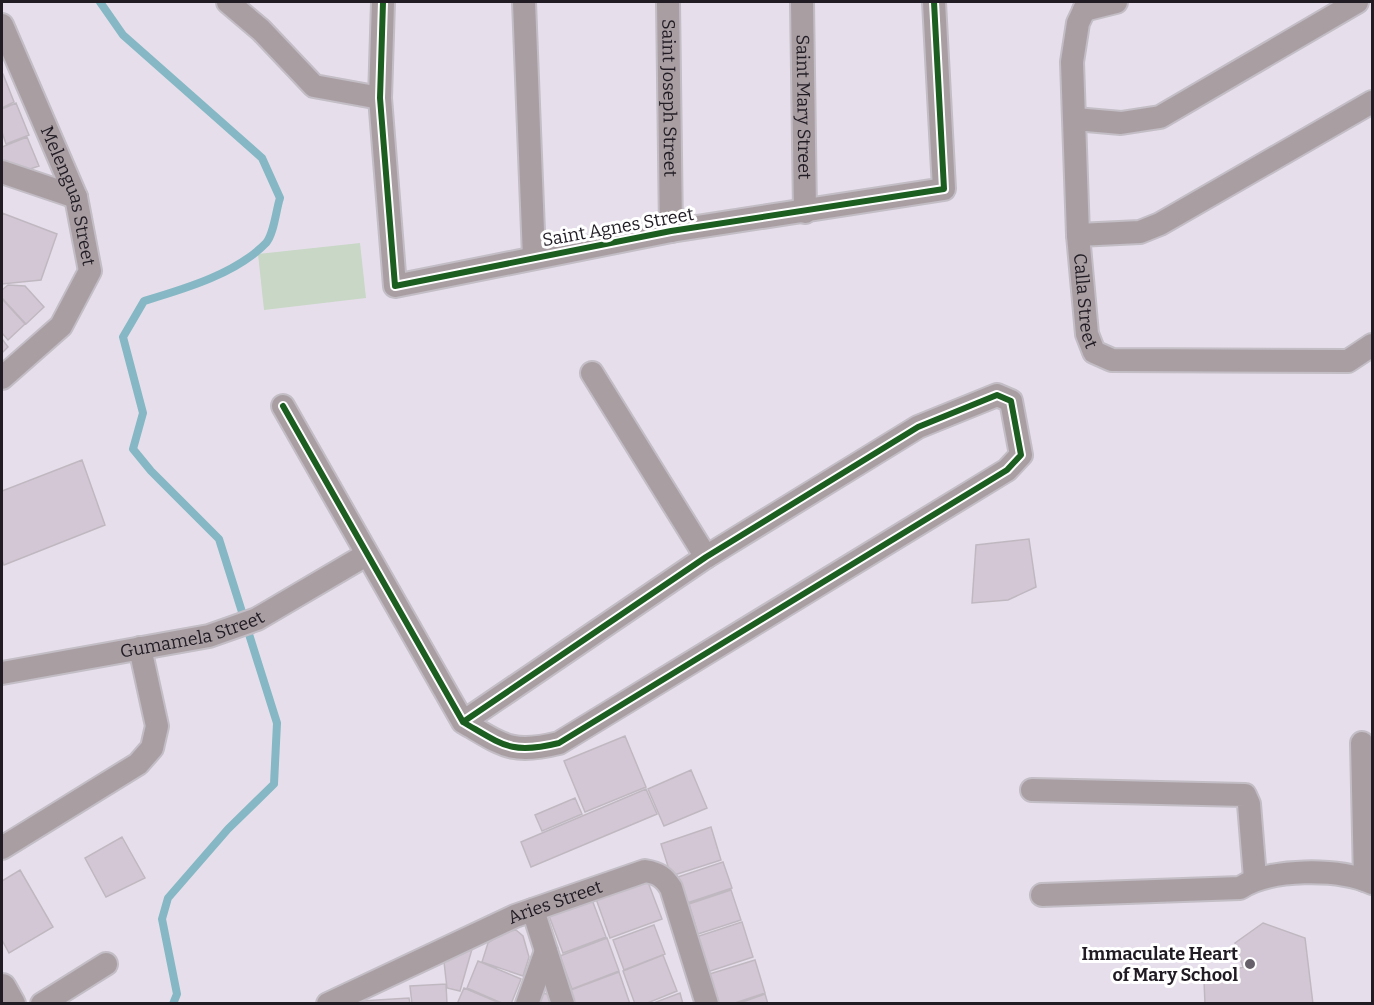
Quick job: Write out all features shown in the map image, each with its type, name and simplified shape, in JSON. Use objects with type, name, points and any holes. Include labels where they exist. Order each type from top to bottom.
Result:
[{"type":"street","points":[[228,2],[261,30],[314,86],[380,98]]},
{"type":"street","name":"Saint Agnes Street","points":[[382,2],[380,98],[395,286],[671,231],[944,189],[934,2]]},
{"type":"street","points":[[524,2],[534,257]]},
{"type":"street","name":"Saint Joseph Street","points":[[668,2],[671,231]]},
{"type":"street","name":"Saint Mary Street","points":[[802,2],[805,212]]},
{"type":"street","points":[[1086,6],[1116,2]]},
{"type":"street","points":[[1075,119],[1121,123],[1160,117],[1358,2]]},
{"type":"street","name":"Calla Street","points":[[1086,6],[1077,23],[1074,40],[1075,119],[1078,235],[1087,334],[1094,352],[1100,357],[1112,360],[1348,361]]},
{"type":"street","name":"Melenguas Street","points":[[2,25],[76,197],[90,271],[61,326],[2,378]]},
{"type":"street","points":[[1078,235],[1140,232],[1160,224],[1372,102]]},
{"type":"street","points":[[2,172],[76,197]]},
{"type":"street","points":[[1348,361],[1372,345]]},
{"type":"street","points":[[1348,361],[1372,362]]},
{"type":"street","points":[[592,373],[706,557]]},
{"type":"street","points":[[283,406],[463,722],[507,748],[533,750],[559,743],[1007,470],[1021,455],[1011,401],[997,395],[918,427],[706,557],[463,722]]},
{"type":"street","name":"Gumamela Street","points":[[2,673],[209,636],[257,619],[366,555]]},
{"type":"street","points":[[2,848],[138,764],[152,748],[157,726],[140,648]]},
{"type":"street","points":[[1042,895],[1240,888],[1255,878],[1311,871],[1369,881],[1362,743]]},
{"type":"street","points":[[1032,790],[1245,795],[1249,804],[1255,878]]},
{"type":"street","name":"Aries Street","points":[[332,1002],[515,916],[633,873],[655,872],[664,878],[671,888],[707,1004]]},
{"type":"street","points":[[533,910],[563,1004]]},
{"type":"street","points":[[527,1004],[546,951]]},
{"type":"street","points":[[42,1004],[106,964]]},
{"type":"street","points":[[2,988],[11,1004]]},
{"type":"green space","points":[[360,243],[366,298],[264,310],[258,254]]},
{"type":"building","points":[[2,74],[14,102],[2,108]]},
{"type":"building","points":[[16,103],[29,135],[6,144],[2,132],[2,109]]},
{"type":"building","points":[[27,137],[39,166],[30,169],[2,163],[2,147]]},
{"type":"building","points":[[2,213],[57,234],[41,280],[2,284]]},
{"type":"building","points":[[8,285],[25,286],[44,307],[26,324],[2,298],[2,290]]},
{"type":"building","points":[[2,299],[25,324],[8,340],[2,333]]},
{"type":"building","points":[[2,339],[8,347],[2,353]]},
{"type":"building","points":[[82,460],[105,525],[4,565],[2,560],[2,491]]},
{"type":"building","points":[[1029,539],[1036,587],[1008,600],[972,603],[976,545]]},
{"type":"building","points":[[625,736],[646,787],[585,812],[564,761]]},
{"type":"building","points":[[691,770],[707,808],[664,826],[648,789]]},
{"type":"building","points":[[646,789],[657,814],[531,867],[521,842]]},
{"type":"building","points":[[575,798],[582,814],[542,831],[535,815]]},
{"type":"building","points":[[711,827],[721,860],[671,876],[661,844]]},
{"type":"building","points":[[122,837],[145,878],[106,897],[85,858]]},
{"type":"building","points":[[723,862],[732,888],[684,904],[675,878]]},
{"type":"building","points":[[20,870],[53,927],[9,953],[2,940],[2,881]]},
{"type":"building","points":[[646,877],[662,919],[610,938],[595,896]]},
{"type":"building","points":[[731,890],[741,920],[698,934],[689,904]]},
{"type":"building","points":[[591,897],[606,937],[563,953],[548,913]]},
{"type":"building","points":[[742,922],[753,957],[701,974],[690,939]]},
{"type":"building","points":[[1263,923],[1305,938],[1313,1004],[1205,1004],[1204,981],[1243,967],[1235,943]]},
{"type":"building","points":[[654,925],[665,954],[624,970],[613,940]]},
{"type":"building","points":[[516,930],[523,936],[529,957],[523,976],[482,962],[488,943],[503,932]]},
{"type":"building","points":[[607,938],[619,971],[572,989],[560,956]]},
{"type":"building","points":[[459,946],[472,949],[460,991],[447,988],[443,953]]},
{"type":"building","points":[[663,955],[677,991],[645,1004],[635,1004],[623,971]]},
{"type":"building","points":[[755,960],[765,993],[732,1004],[712,1004],[703,976]]},
{"type":"building","points":[[478,961],[521,979],[511,1004],[504,1004],[467,988]]},
{"type":"building","points":[[619,972],[630,1004],[573,1004],[568,991]]},
{"type":"building","points":[[446,984],[447,1004],[412,1004],[410,986]]},
{"type":"building","points":[[464,988],[502,1004],[457,1004]]},
{"type":"building","points":[[537,993],[549,994],[552,1004],[533,1004]]},
{"type":"building","points":[[680,993],[683,1004],[651,1004]]},
{"type":"building","points":[[765,994],[768,1004],[737,1004]]},
{"type":"building","points":[[409,998],[410,1004],[359,1004],[361,1001]]},
{"type":"waterway","points":[[100,2],[123,35],[262,158],[280,198],[269,239],[254,254],[209,279],[144,301],[123,337],[143,413],[133,449],[151,471],[219,539],[277,723],[274,784],[228,829],[168,898],[162,919],[177,994],[173,1004]]},
{"type":"cycle path","points":[[383,2],[380,98],[395,286],[671,231],[944,189],[934,2]]},
{"type":"cycle path","points":[[283,406],[463,722],[508,746],[529,748],[559,743],[1007,470],[1021,455],[1011,401],[997,395],[918,427],[706,557],[463,722]]},
{"type":"place","name":"Immaculate Heart of Mary School","points":[[1250,964]]}]
